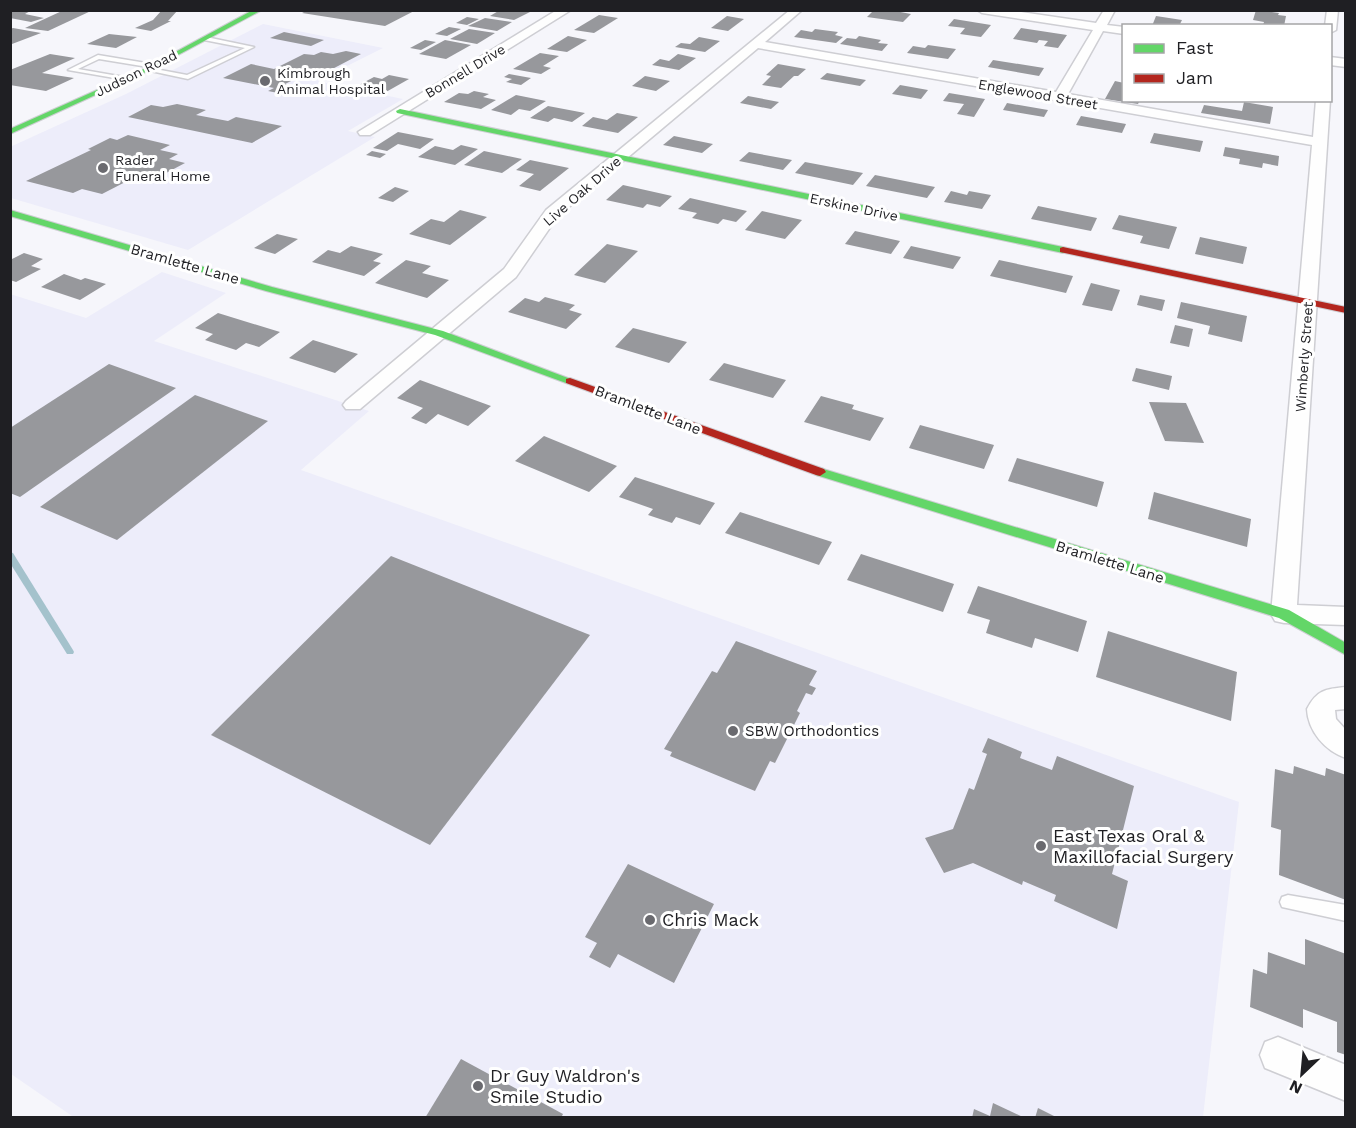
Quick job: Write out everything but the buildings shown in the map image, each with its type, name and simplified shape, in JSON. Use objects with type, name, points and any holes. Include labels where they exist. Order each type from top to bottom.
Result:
[{"type":"street","name":"Judson Road","points":[[10,132],[150,67],[259,10]]},
{"type":"street","name":"Bonnell Drive","points":[[364,132],[566,10]]},
{"type":"street","name":"Live Oak Drive","points":[[353,405],[510,273],[524,256],[539,227],[552,213],[797,10]]},
{"type":"street","points":[[982,10],[1122,31]]},
{"type":"street","points":[[1059,98],[1110,10]]},
{"type":"street","name":"Englewood Street","points":[[756,44],[1319,142]]},
{"type":"street","name":"Wimberly Street","points":[[1284,614],[1323,102]]},
{"type":"street","name":"Erskine Drive","points":[[400,111],[1346,310]]},
{"type":"street","name":"Bramlette Lane","points":[[10,213],[269,289],[439,333],[831,476],[1284,614],[1346,650]]},
{"type":"street","name":"Bramlette Lane","points":[[1284,614],[1346,616]]},
{"type":"street","points":[[1346,698],[1332,699],[1324,703],[1320,710],[1320,719],[1325,728],[1346,746]]},
{"type":"street","points":[[1278,1055],[1346,1083]]},
{"type":"lane","points":[[124,79],[70,70],[98,57],[188,77],[251,47],[206,39]]},
{"type":"lane","points":[[1288,902],[1346,913]]},
{"type":"shaded area","points":[[263,24],[383,48],[317,81],[403,99],[348,131],[375,137],[188,250],[11,198],[10,147],[126,94]]},
{"type":"shaded area","points":[[162,272],[226,293],[154,341],[369,411],[301,470],[1239,802],[1203,1117],[75,1118],[11,1074],[10,294],[86,318]]},
{"type":"waterway","points":[[10,555],[70,652]]},
{"type":"traffic: fast","points":[[10,132],[148,69],[259,10]]},
{"type":"traffic: fast","points":[[400,111],[1063,250]]},
{"type":"traffic: fast","points":[[10,213],[269,289],[439,333],[570,381]]},
{"type":"traffic: fast","points":[[820,472],[1284,614],[1346,650]]},
{"type":"traffic: jam","points":[[1063,250],[1346,310]]},
{"type":"traffic: jam","points":[[570,381],[820,472]]},
{"type":"place","name":"Kimbrough Animal Hospital","points":[[265,81]]},
{"type":"place","name":"Rader Funeral Home","points":[[103,168]]},
{"type":"place","name":"SBW Orthodontics","points":[[733,731]]},
{"type":"place","name":"East Texas Oral & Maxillofacial Surgery","points":[[1041,846]]},
{"type":"place","name":"Chris Mack","points":[[650,920]]},
{"type":"place","name":"Dr Guy Waldron's Smile Studio","points":[[478,1086]]}]
